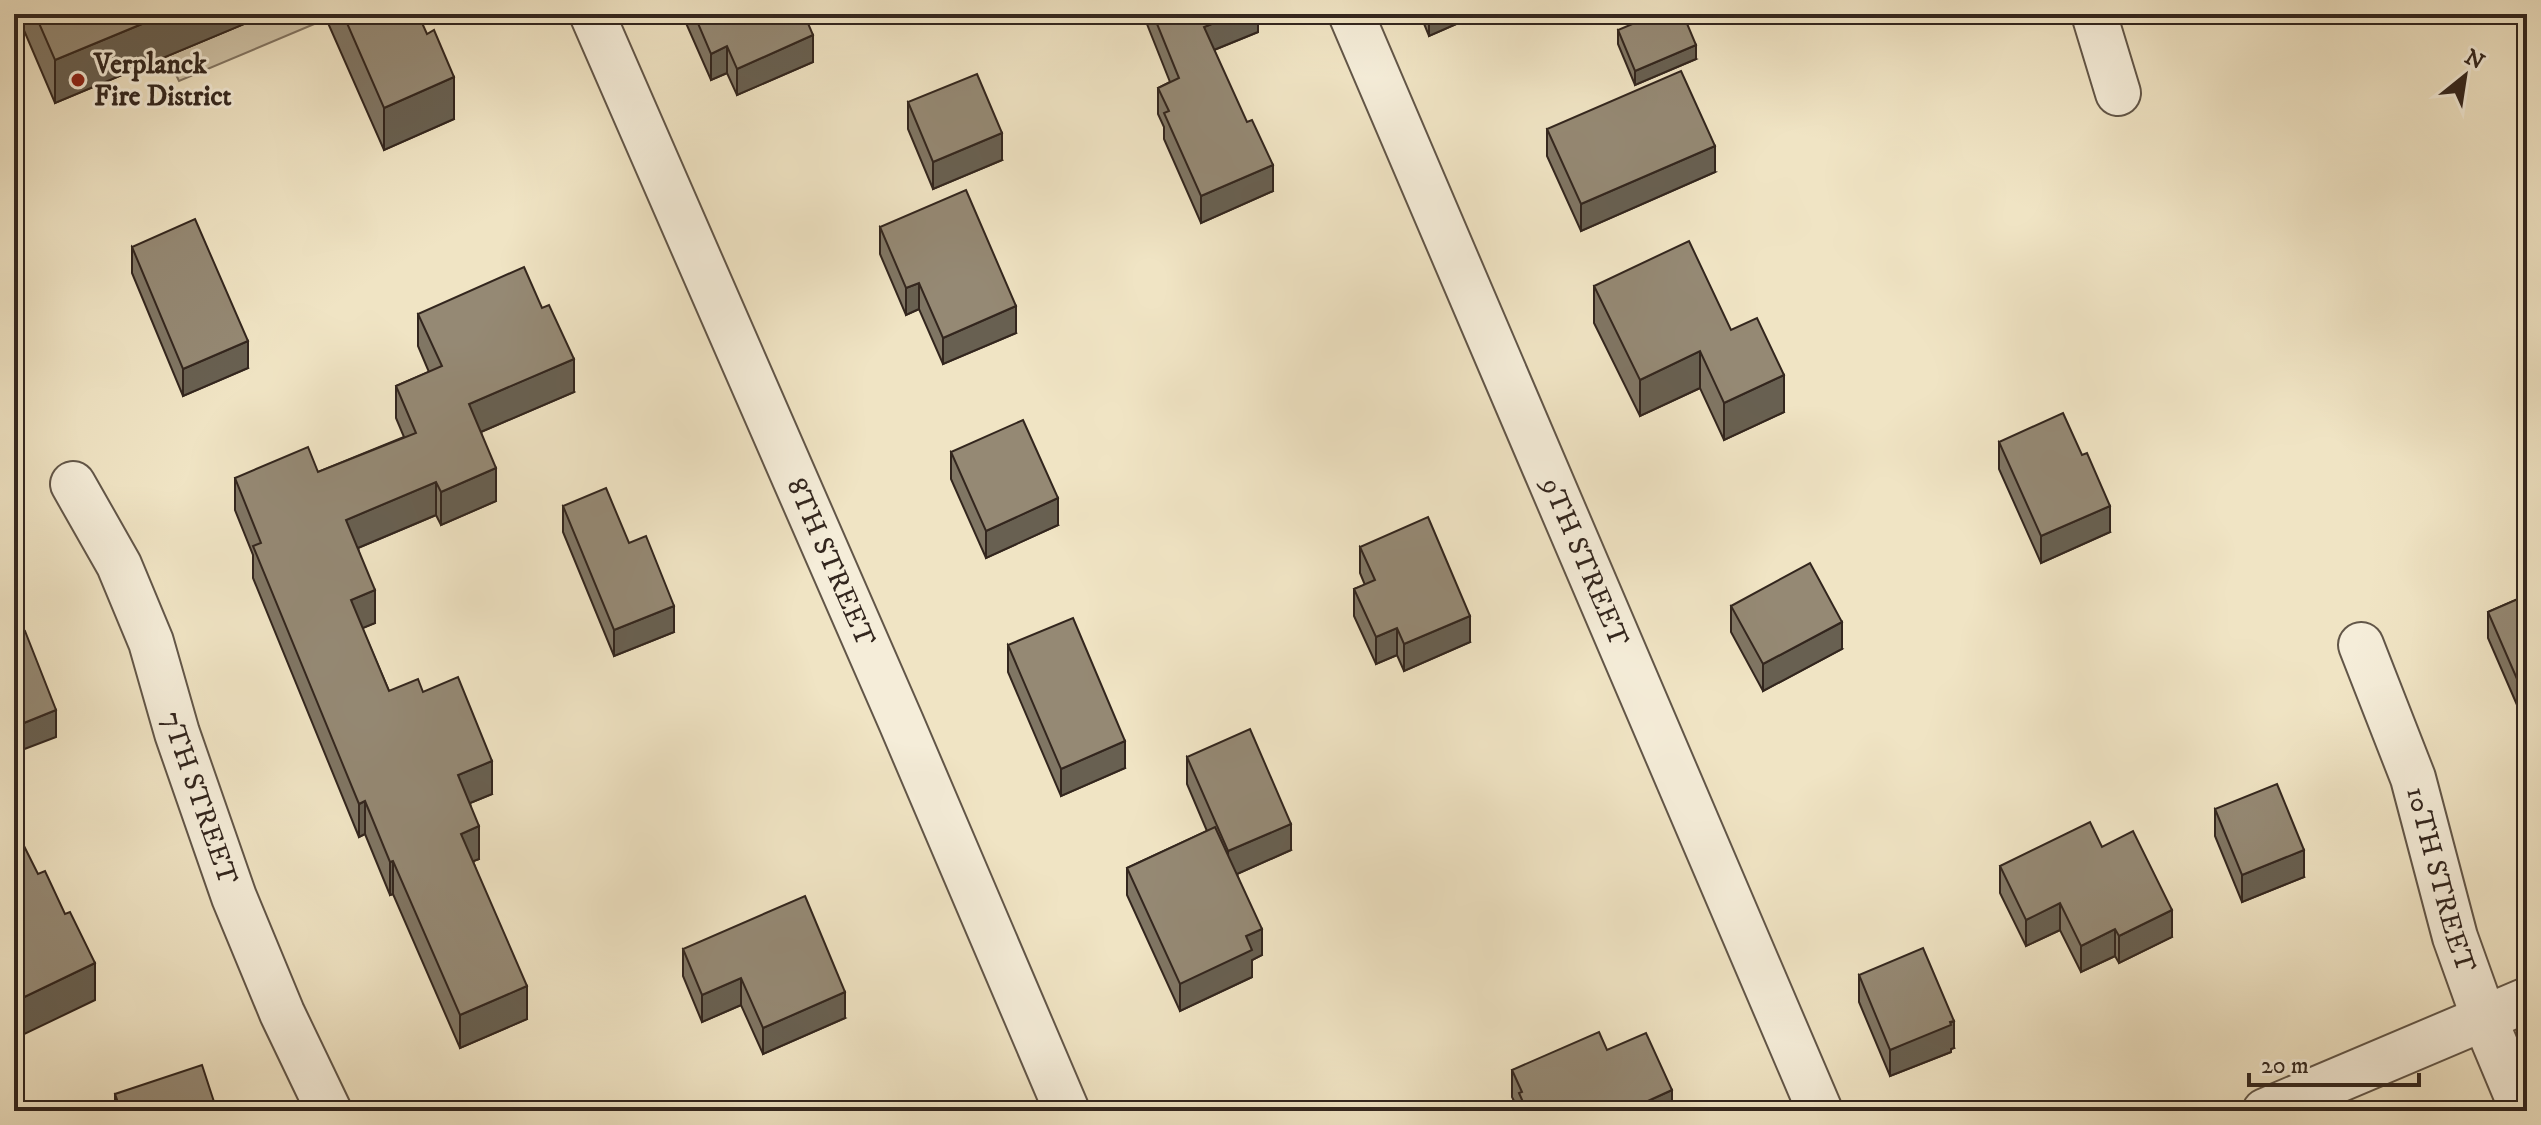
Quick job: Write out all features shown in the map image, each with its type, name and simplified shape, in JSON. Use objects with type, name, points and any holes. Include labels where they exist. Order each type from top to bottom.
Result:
[{"type":"street","name":"8TH STREET","points":[[592,14],[889,693],[1067,1111]]},
{"type":"street","name":"9TH STREET","points":[[1351,14],[1820,1111]]},
{"type":"street","points":[[2094,14],[2118,93]]},
{"type":"street","name":"7TH STREET","points":[[73,484],[119,565],[151,642],[177,733],[234,897],[282,1013],[329,1111]]},
{"type":"street","name":"10TH STREET","points":[[2361,645],[2413,778],[2455,937],[2484,1018],[2523,1111]]},
{"type":"street","points":[[2265,1111],[2527,1000]]},
{"type":"shaded area","points":[[268,14],[338,14],[179,81],[167,56]]},
{"type":"building","points":[[35,14],[166,14],[55,60]]},
{"type":"building","points":[[343,14],[418,14],[427,34],[434,30],[454,77],[384,108]]},
{"type":"building","points":[[694,14],[804,14],[813,35],[737,69],[727,46],[711,54]]},
{"type":"building","points":[[1153,14],[1237,14],[1204,27],[1247,122],[1252,120],[1273,165],[1201,196],[1164,113],[1169,111],[1158,88],[1179,78]]},
{"type":"building","points":[[1656,14],[1683,14],[1696,45],[1635,71],[1618,30]]},
{"type":"building","points":[[1681,71],[1715,146],[1581,204],[1547,129]]},
{"type":"building","points":[[977,74],[1002,133],[933,162],[908,102]]},
{"type":"building","points":[[966,190],[1016,306],[943,338],[919,283],[906,288],[880,227]]},
{"type":"building","points":[[195,219],[248,341],[183,369],[132,247]]},
{"type":"building","points":[[1689,241],[1731,330],[1757,318],[1784,375],[1724,403],[1700,351],[1640,380],[1594,286]]},
{"type":"building","points":[[524,267],[542,308],[549,305],[574,359],[469,404],[496,468],[441,492],[436,482],[346,520],[375,590],[351,600],[389,691],[418,679],[423,692],[458,677],[492,761],[458,775],[479,826],[461,834],[527,986],[460,1015],[365,801],[359,804],[253,546],[261,543],[235,478],[308,447],[318,472],[416,433],[396,386],[442,366],[418,314]]},
{"type":"building","points":[[2063,413],[2082,455],[2087,453],[2110,506],[2041,536],[1999,442]]},
{"type":"building","points":[[1023,420],[1058,498],[986,531],[951,452]]},
{"type":"building","points":[[606,488],[629,543],[646,536],[674,606],[614,630],[563,506]]},
{"type":"building","points":[[1428,517],[1470,616],[1404,644],[1397,628],[1376,637],[1354,589],[1375,580],[1360,547]]},
{"type":"building","points":[[1810,563],[1842,622],[1763,664],[1731,606]]},
{"type":"building","points":[[2527,595],[2527,702],[2488,612]]},
{"type":"building","points":[[1073,618],[1125,741],[1061,769],[1008,645]]},
{"type":"building","points":[[25,631],[56,710],[14,727],[14,635]]},
{"type":"building","points":[[1250,729],[1291,824],[1228,851],[1187,757]]},
{"type":"building","points":[[2277,784],[2304,850],[2242,875],[2215,809]]},
{"type":"building","points":[[2090,822],[2102,847],[2133,831],[2172,910],[2119,936],[2115,929],[2081,946],[2060,903],[2026,920],[2000,866]]},
{"type":"building","points":[[14,826],[38,874],[45,871],[65,914],[70,912],[95,963],[14,1002]]},
{"type":"building","points":[[1215,827],[1262,929],[1246,936],[1252,950],[1180,984],[1127,868]]},
{"type":"building","points":[[805,896],[845,992],[763,1028],[741,978],[702,995],[683,949]]},
{"type":"building","points":[[1923,948],[1954,1021],[1950,1022],[1951,1025],[1890,1050],[1859,975]]},
{"type":"building","points":[[1599,1032],[1607,1050],[1646,1033],[1672,1090],[1626,1111],[1527,1111],[1512,1070]]},
{"type":"building","points":[[202,1065],[217,1111],[121,1111],[115,1094]]},
{"type":"place","name":"Verplanck Fire District","points":[[78,80]]}]
